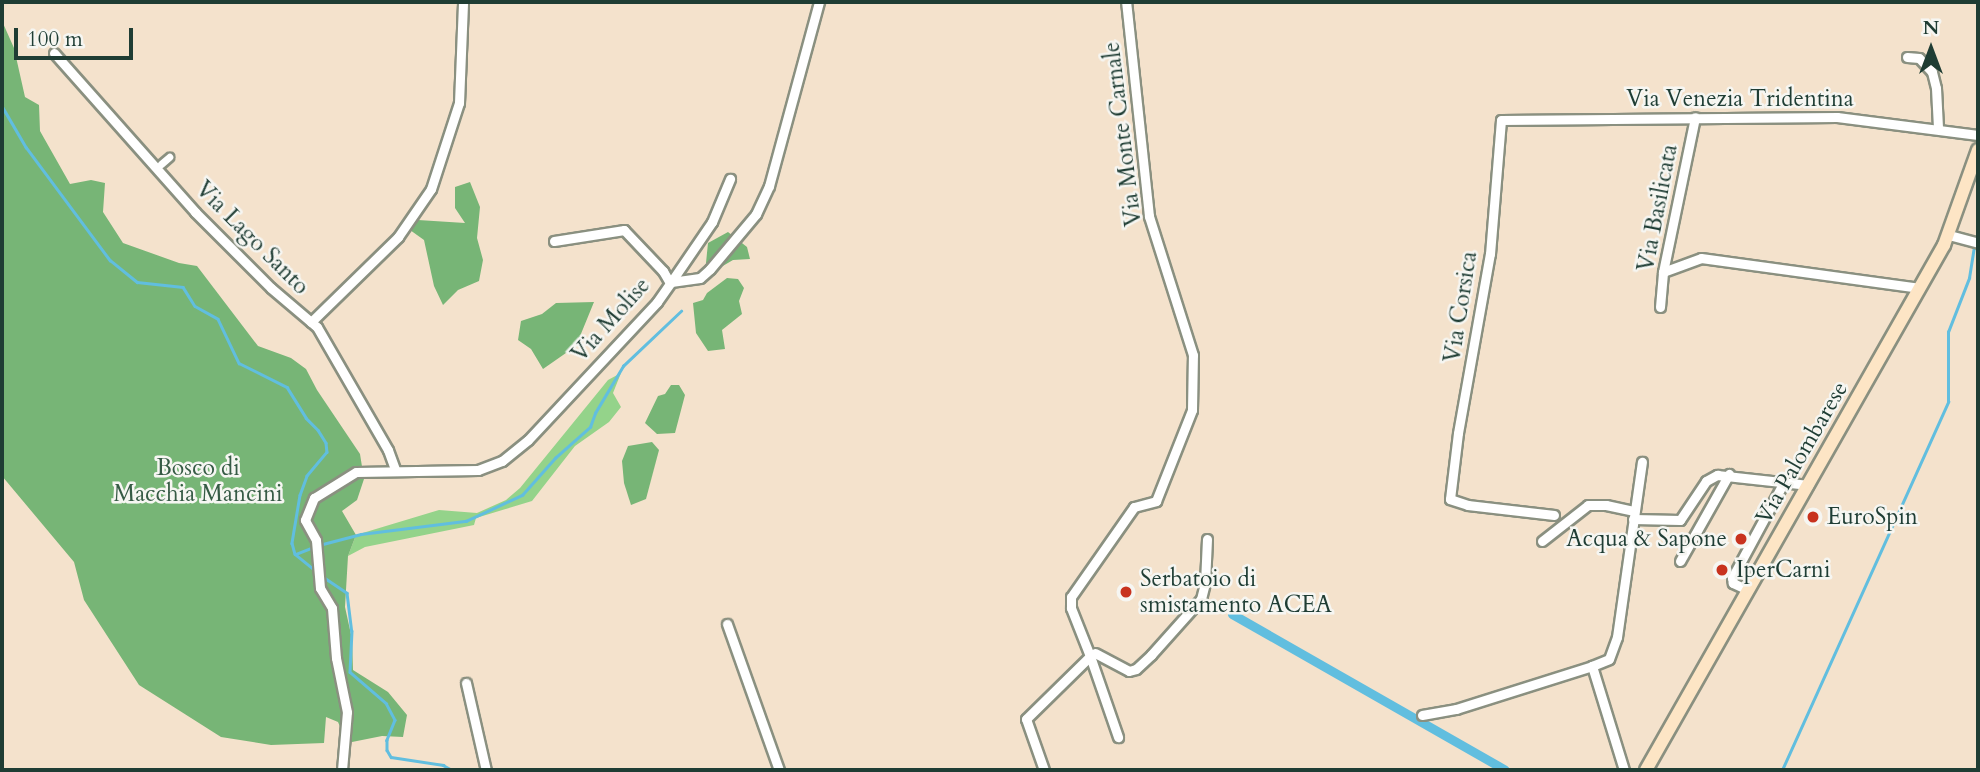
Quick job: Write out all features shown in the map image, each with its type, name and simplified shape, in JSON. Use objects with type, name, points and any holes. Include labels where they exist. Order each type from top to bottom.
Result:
[{"type":"main road","name":"Via Palombarese","points":[[1646,770],[1949,235],[1978,150]]},
{"type":"street","points":[[311,322],[398,237],[431,190],[459,103],[463,2]]},
{"type":"street","name":"Via Molise","points":[[342,770],[347,712],[339,679],[332,608],[320,588],[316,540],[306,520],[314,498],[356,472],[395,469],[478,470],[511,456],[657,302],[671,283],[700,278],[710,269],[764,199],[780,157],[819,2]]},
{"type":"street","name":"Via Monte Carnale","points":[[1093,655],[1071,608],[1071,597],[1088,577],[1134,507],[1156,501],[1185,432],[1194,387],[1193,355],[1149,216],[1126,2]]},
{"type":"street","name":"Via Lago Santo","points":[[54,53],[195,212],[271,288],[321,333],[388,450],[395,469]]},
{"type":"street","points":[[1907,57],[1919,58],[1932,72],[1936,88],[1938,128]]},
{"type":"street","name":"Via Basilicata","points":[[1660,307],[1663,272],[1695,117]]},
{"type":"street","name":"Via Venezia Tridentina","points":[[1502,120],[1836,117],[1978,135]]},
{"type":"street","name":"Via Corsica","points":[[1502,120],[1490,254],[1458,433],[1450,499],[1468,505],[1554,515]]},
{"type":"street","points":[[161,164],[169,157]]},
{"type":"street","points":[[554,241],[612,229],[624,230],[671,283],[712,222],[730,179]]},
{"type":"street","points":[[1949,235],[1975,242]]},
{"type":"street","points":[[1663,272],[1700,258],[1920,288]]},
{"type":"street","points":[[1422,715],[1456,709],[1609,659],[1617,637],[1642,462]]},
{"type":"street","points":[[1542,541],[1588,505],[1605,505],[1634,515],[1677,521],[1685,515],[1708,479],[1729,474],[1808,485]]},
{"type":"street","points":[[1680,561],[1729,474]]},
{"type":"street","points":[[1748,590],[1733,583],[1732,578],[1784,482]]},
{"type":"street","points":[[1093,655],[1129,671],[1152,655],[1201,599],[1207,538]]},
{"type":"street","points":[[727,624],[779,770]]},
{"type":"street","points":[[1044,770],[1026,719],[1093,655]]},
{"type":"street","points":[[1093,655],[1118,737]]},
{"type":"street","points":[[1592,666],[1625,770]]},
{"type":"street","points":[[466,682],[486,770]]},
{"type":"green space","name":"Bosco di Macchia Mancini","points":[[2,21],[14,48],[25,97],[39,105],[40,131],[70,184],[91,180],[105,183],[103,212],[123,243],[179,263],[197,266],[258,346],[291,358],[306,369],[360,454],[364,479],[357,500],[342,511],[356,535],[348,556],[345,607],[352,639],[353,670],[388,692],[407,715],[403,737],[382,736],[347,743],[338,722],[326,717],[324,743],[271,745],[221,737],[139,685],[84,600],[74,562],[2,476]]},
{"type":"green space","points":[[470,182],[480,207],[477,238],[483,260],[479,281],[458,290],[443,305],[434,286],[424,240],[410,230],[418,220],[465,223],[455,208],[455,187]]},
{"type":"green space","points":[[728,232],[747,247],[750,259],[733,260],[721,267],[706,263],[708,243]]},
{"type":"green space","points":[[727,278],[738,279],[744,288],[739,301],[742,314],[722,330],[725,349],[708,351],[696,333],[693,303],[703,300],[707,293]]},
{"type":"green space","points":[[594,302],[576,346],[543,369],[531,349],[518,340],[521,321],[542,314],[556,303]]},
{"type":"green space","points":[[621,373],[613,393],[621,407],[609,422],[575,446],[532,501],[476,518],[474,525],[365,547],[348,556],[356,535],[439,510],[477,513],[506,500],[520,488],[608,380]]},
{"type":"green space","points":[[671,385],[679,385],[685,395],[675,433],[657,434],[645,423],[658,396],[665,394]]},
{"type":"green space","points":[[652,442],[659,450],[646,499],[631,505],[624,483],[622,461],[628,446]]},
{"type":"waterway","points":[[2,106],[26,147],[110,260],[137,282],[183,287],[195,306],[218,319],[239,363],[287,387],[306,418],[318,430],[326,443],[327,452],[307,476],[300,495],[292,543],[295,554],[317,572]]},
{"type":"waterway","points":[[1782,770],[1948,402],[1948,332],[1969,278],[1974,245]]},
{"type":"waterway","points":[[319,545],[361,534],[466,521],[522,495],[555,458],[590,427],[595,413],[623,366],[681,311]]},
{"type":"waterway","points":[[296,554],[313,547]]},
{"type":"waterway","points":[[322,576],[347,593],[352,631],[350,672],[386,703],[395,720],[387,740],[387,750],[391,757],[443,765],[452,770]]},
{"type":"waterway","points":[[1232,614],[1505,770]]},
{"type":"place","name":"EuroSpin","points":[[1813,517]]},
{"type":"place","name":"Acqua & Sapone","points":[[1741,539]]},
{"type":"place","name":"IperCarni","points":[[1722,570]]},
{"type":"place","name":"Serbatoio di smistamento ACEA","points":[[1126,592]]}]
